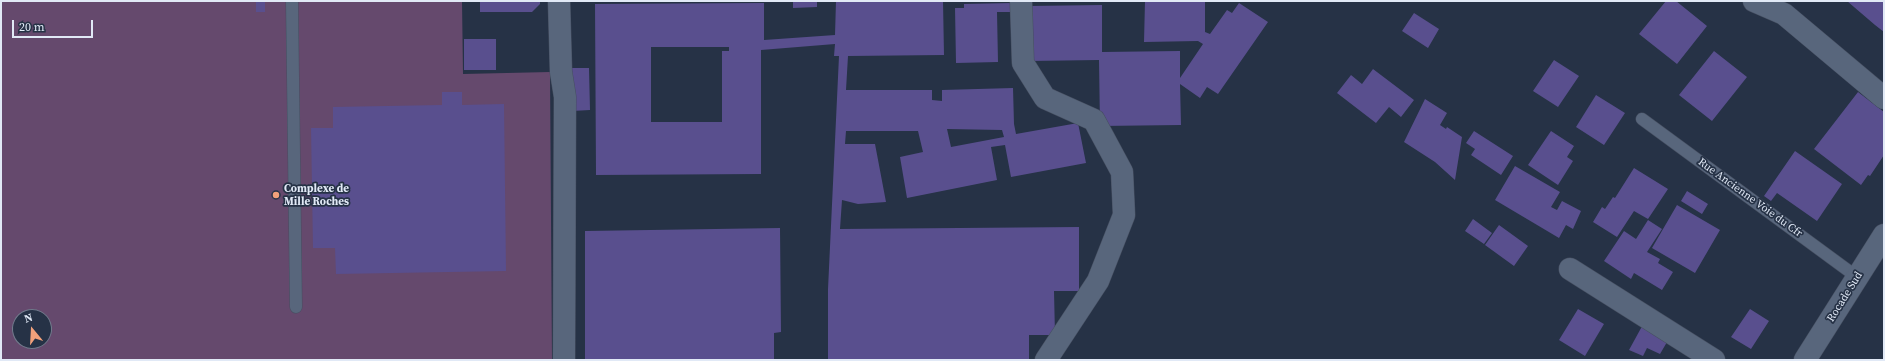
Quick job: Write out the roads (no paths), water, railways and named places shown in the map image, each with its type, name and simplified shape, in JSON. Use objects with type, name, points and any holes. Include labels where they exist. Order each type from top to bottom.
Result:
[{"type":"street","points":[[559,1],[561,72],[565,98],[564,360]]},
{"type":"street","points":[[1021,1],[1023,63],[1045,98],[1094,120],[1122,172],[1124,215],[1098,281],[1046,360]]},
{"type":"street","points":[[1754,1],[1784,14],[1884,98]]},
{"type":"street","name":"Rocade Sud","points":[[1806,360],[1884,234]]},
{"type":"street","points":[[1570,269],[1714,360]]},
{"type":"lane","points":[[292,1],[296,307]]},
{"type":"lane","name":"Rue Ancienne Voie du Cfr","points":[[1642,119],[1857,277]]},
{"type":"place","name":"Complexe de Mille Roches","points":[[276,195]]}]
